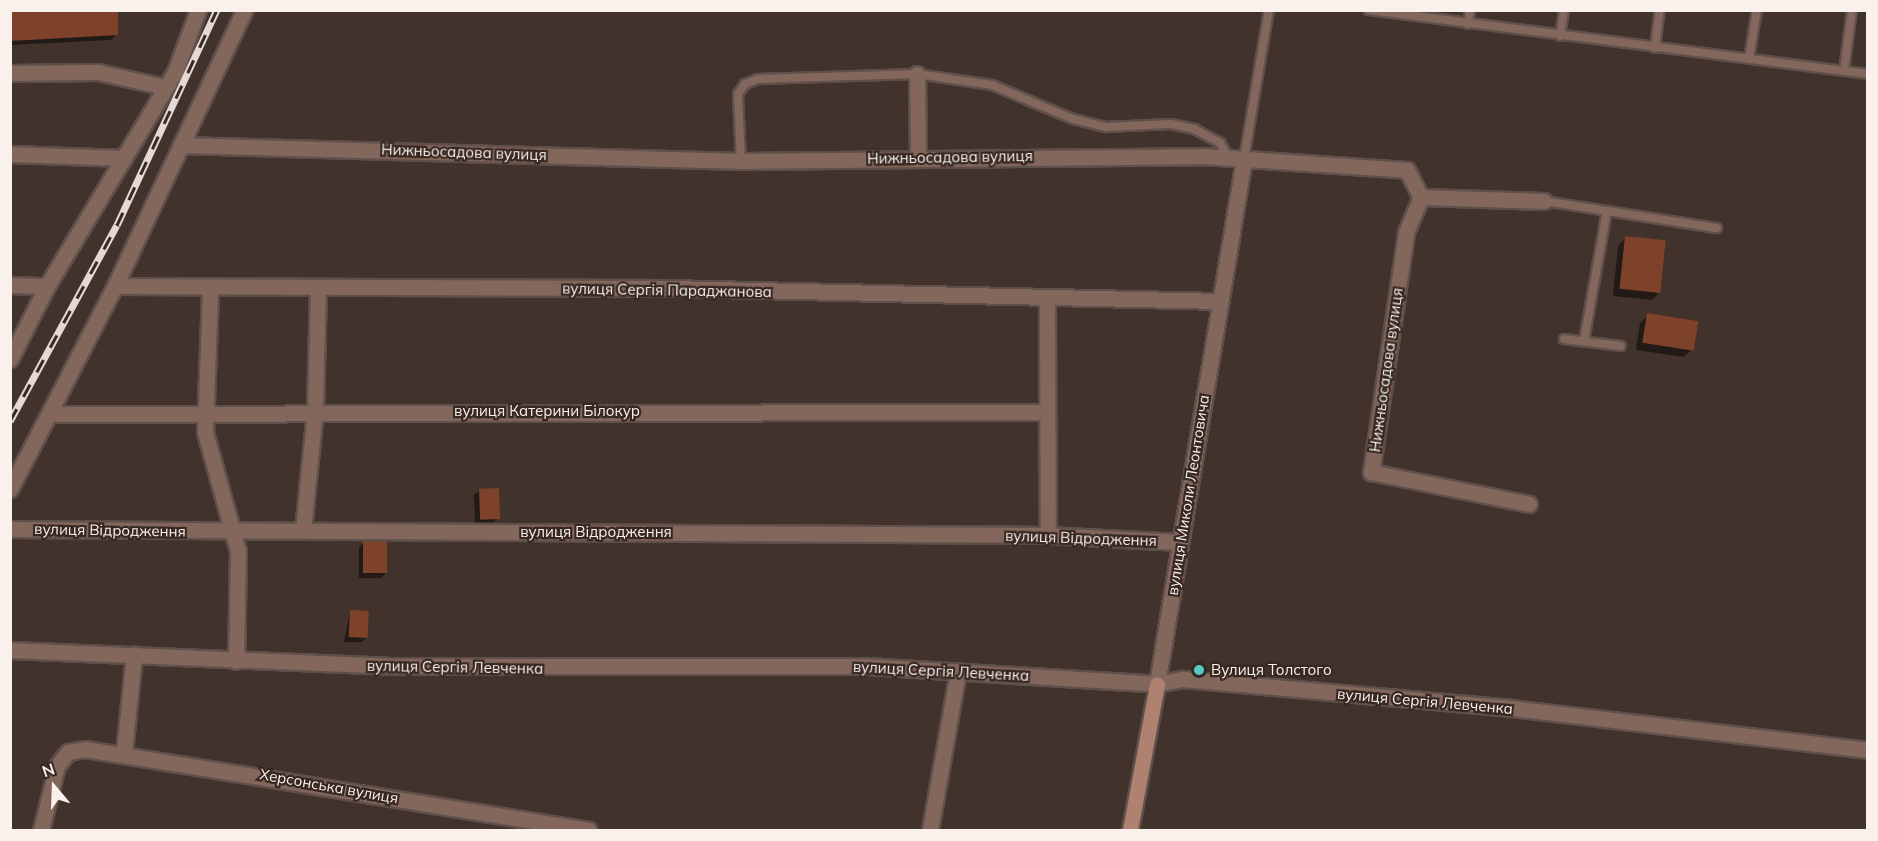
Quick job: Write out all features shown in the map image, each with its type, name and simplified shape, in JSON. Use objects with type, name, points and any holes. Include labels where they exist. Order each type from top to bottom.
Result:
[{"type":"street","points":[[10,359],[47,286],[165,87],[198,10]]},
{"type":"street","points":[[10,489],[115,286],[244,10]]},
{"type":"street","points":[[10,73],[98,72],[165,87]]},
{"type":"street","points":[[917,74],[918,157]]},
{"type":"street","name":"Нижньосадова вулиця","points":[[181,145],[741,161],[918,157],[1237,159],[1397,168],[1407,171],[1421,197],[1406,233],[1371,472],[1529,504]]},
{"type":"street","points":[[10,154],[124,158]]},
{"type":"street","name":"вулиця Миколи Леонтовича","points":[[1130,831],[1157,684],[1220,301],[1237,159]]},
{"type":"street","points":[[1421,197],[1544,201]]},
{"type":"street","points":[[10,285],[47,286]]},
{"type":"street","name":"вулиця Сергія Параджанова","points":[[115,286],[210,290],[669,288],[1220,301]]},
{"type":"street","points":[[210,290],[205,417],[238,551],[236,661]]},
{"type":"street","points":[[303,530],[315,410],[318,290]]},
{"type":"street","points":[[1047,297],[1048,535]]},
{"type":"street","name":"вулиця Катерини Білокур","points":[[49,414],[205,417],[315,410],[1046,412]]},
{"type":"street","name":"вулиця Відродження","points":[[10,529],[234,533],[303,530],[1048,535],[1180,542]]},
{"type":"street","name":"вулиця Сергія Левченка","points":[[10,650],[236,661],[585,670],[866,666],[1157,684],[1182,679],[1438,700],[1868,750]]},
{"type":"street","points":[[123,752],[134,655]]},
{"type":"street","points":[[930,831],[958,671]]},
{"type":"street","name":"Херсонська вулиця","points":[[41,831],[57,766],[68,752],[123,752],[588,831]]},
{"type":"lane","points":[[1237,159],[1269,10]]},
{"type":"lane","points":[[1369,10],[1868,74]]},
{"type":"lane","points":[[1468,24],[1470,10]]},
{"type":"lane","points":[[1560,36],[1564,10]]},
{"type":"lane","points":[[1655,48],[1660,10]]},
{"type":"lane","points":[[1749,58],[1757,10]]},
{"type":"lane","points":[[1844,71],[1852,10]]},
{"type":"lane","points":[[741,161],[738,94],[745,84],[758,79],[917,74],[992,85],[1073,119],[1106,127],[1171,124],[1194,129],[1220,143],[1237,159]]},
{"type":"lane","points":[[1544,201],[1717,228]]},
{"type":"lane","points":[[1584,341],[1607,211]]},
{"type":"lane","points":[[1564,339],[1621,346]]},
{"type":"building","points":[[10,10],[118,10],[118,35],[10,41]]},
{"type":"building","points":[[1625,236],[1666,240],[1660,293],[1619,289]]},
{"type":"building","points":[[1647,313],[1698,321],[1694,351],[1642,343]]},
{"type":"building","points":[[499,488],[500,519],[480,520],[479,489]]},
{"type":"building","points":[[363,541],[387,541],[387,573],[363,573]]},
{"type":"building","points":[[350,610],[369,611],[368,638],[349,637]]},
{"type":"railway","points":[[10,421],[117,225],[217,10]]},
{"type":"place","name":"Вулиця Толстого","points":[[1199,670]]}]
